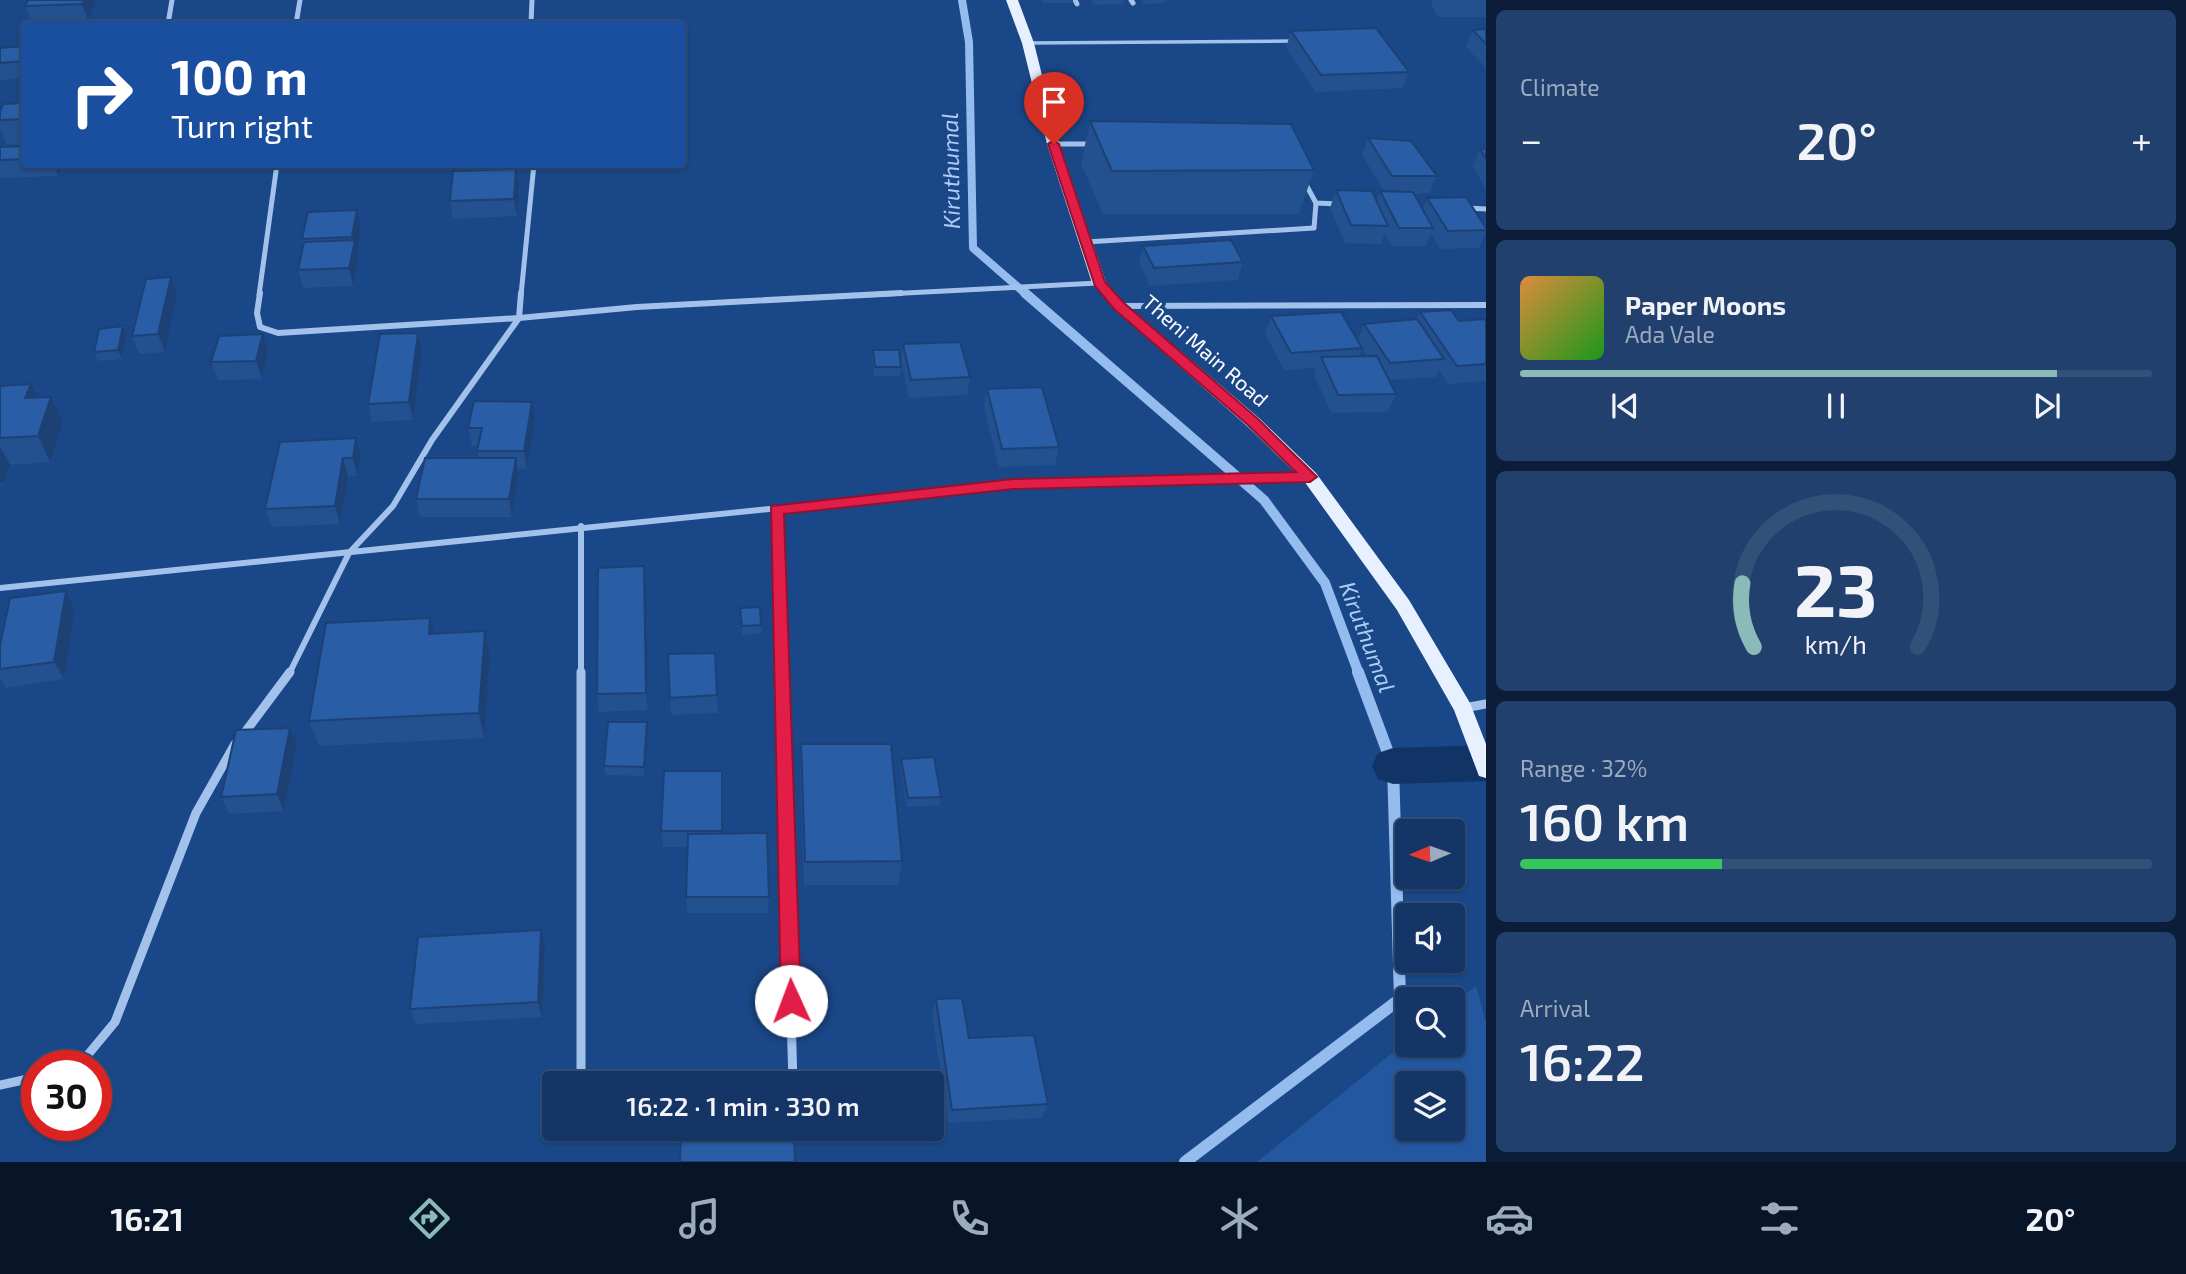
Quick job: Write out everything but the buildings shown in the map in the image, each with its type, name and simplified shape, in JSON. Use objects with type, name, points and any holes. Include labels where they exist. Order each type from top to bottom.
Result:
[{"type":"main road","name":"Theni Main Road","points":[[1012,0],[1028,43],[1054,144],[1099,283],[1119,306],[1253,422],[1310,477],[1403,605],[1463,708],[1486,770]]},
{"type":"street","points":[[168,21],[172,0]]},
{"type":"street","points":[[296,21],[300,0]]},
{"type":"street","points":[[531,21],[532,0]]},
{"type":"street","points":[[1054,144],[1108,144]]},
{"type":"street","points":[[276,168],[257,313],[260,327],[278,333],[519,318],[637,307],[1099,283]]},
{"type":"street","points":[[91,1050],[115,1022],[196,813],[229,752],[286,681],[349,553],[393,506],[432,440],[519,318],[534,168]]},
{"type":"street","points":[[1086,242],[1314,228],[1316,203],[1298,170]]},
{"type":"street","points":[[1316,203],[1342,204]]},
{"type":"street","points":[[1460,208],[1486,209]]},
{"type":"street","points":[[1119,306],[1486,305]]},
{"type":"street","points":[[0,588],[349,553],[580,526],[776,510],[1013,484],[1220,477],[1310,477]]},
{"type":"street","points":[[776,510],[793,1071]]},
{"type":"street","points":[[580,526],[581,1071]]},
{"type":"street","points":[[1463,708],[1486,704]]},
{"type":"street","points":[[0,1085],[21,1080]]},
{"type":"lane","points":[[1028,43],[1298,41]]},
{"type":"shaded area","points":[[1476,986],[1486,1022],[1486,1162],[1257,1162],[1395,1051],[1395,1057],[1465,1057],[1465,995]]},
{"type":"waterway","name":"Kiruthumal","points":[[962,0],[969,42],[973,248],[1027,295]]},
{"type":"waterway","name":"Kiruthumal","points":[[1025,293],[1264,500],[1325,583],[1359,674]]},
{"type":"waterway","name":"Kiruthumal","points":[[1185,1162],[1400,999],[1393,766],[1358,672]]},
{"type":"waterway","points":[[1393,766],[1486,763]]},
{"type":"route","points":[[791,1001],[776,510],[1013,484],[1310,477],[1253,422],[1119,306],[1099,283],[1054,144]]}]
